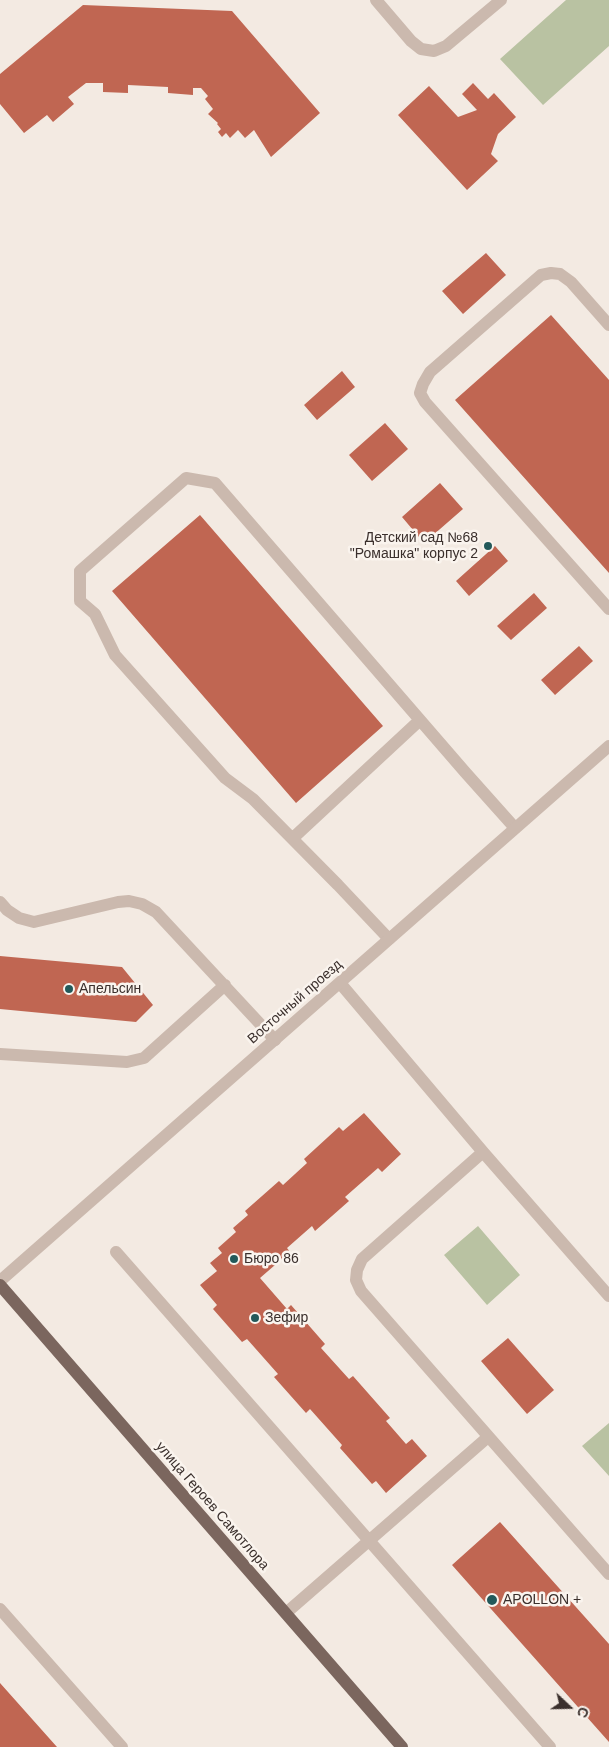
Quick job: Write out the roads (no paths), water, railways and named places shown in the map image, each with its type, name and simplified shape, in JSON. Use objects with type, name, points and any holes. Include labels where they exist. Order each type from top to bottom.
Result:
[{"type":"main road","name":"улица Героев Самотлора","points":[[0,1286],[402,1747]]},
{"type":"street","points":[[376,0],[421,49],[434,51],[446,46],[501,0]]},
{"type":"street","points":[[609,325],[571,282],[560,274],[540,275],[430,372],[420,393],[425,402],[609,609]]},
{"type":"street","points":[[389,939],[254,799],[225,778],[115,655],[95,614],[80,601],[80,571],[186,478],[215,483],[515,828]]},
{"type":"street","points":[[292,838],[420,720]]},
{"type":"street","name":"Восточный проезд","points":[[0,1281],[609,746]]},
{"type":"street","points":[[0,902],[7,910],[19,918],[34,922],[118,902],[129,901],[142,904],[156,912],[275,1040]]},
{"type":"street","points":[[340,983],[483,1152],[609,1296]]},
{"type":"street","points":[[0,1054],[127,1062],[144,1058],[225,985]]},
{"type":"street","points":[[483,1152],[362,1259],[357,1270],[356,1280],[361,1291],[609,1574]]},
{"type":"street","points":[[116,1252],[550,1747]]},
{"type":"street","points":[[286,1613],[488,1437]]},
{"type":"street","points":[[0,1609],[122,1747]]},
{"type":"place","name":"Детский сад №68 \"Ромашка\" корпус 2","points":[[488,546]]},
{"type":"place","name":"Апельсин","points":[[69,989]]},
{"type":"place","name":"Бюро 86","points":[[234,1259]]},
{"type":"place","name":"Зефир","points":[[255,1318]]},
{"type":"place","name":"APOLLON +","points":[[492,1600]]}]
